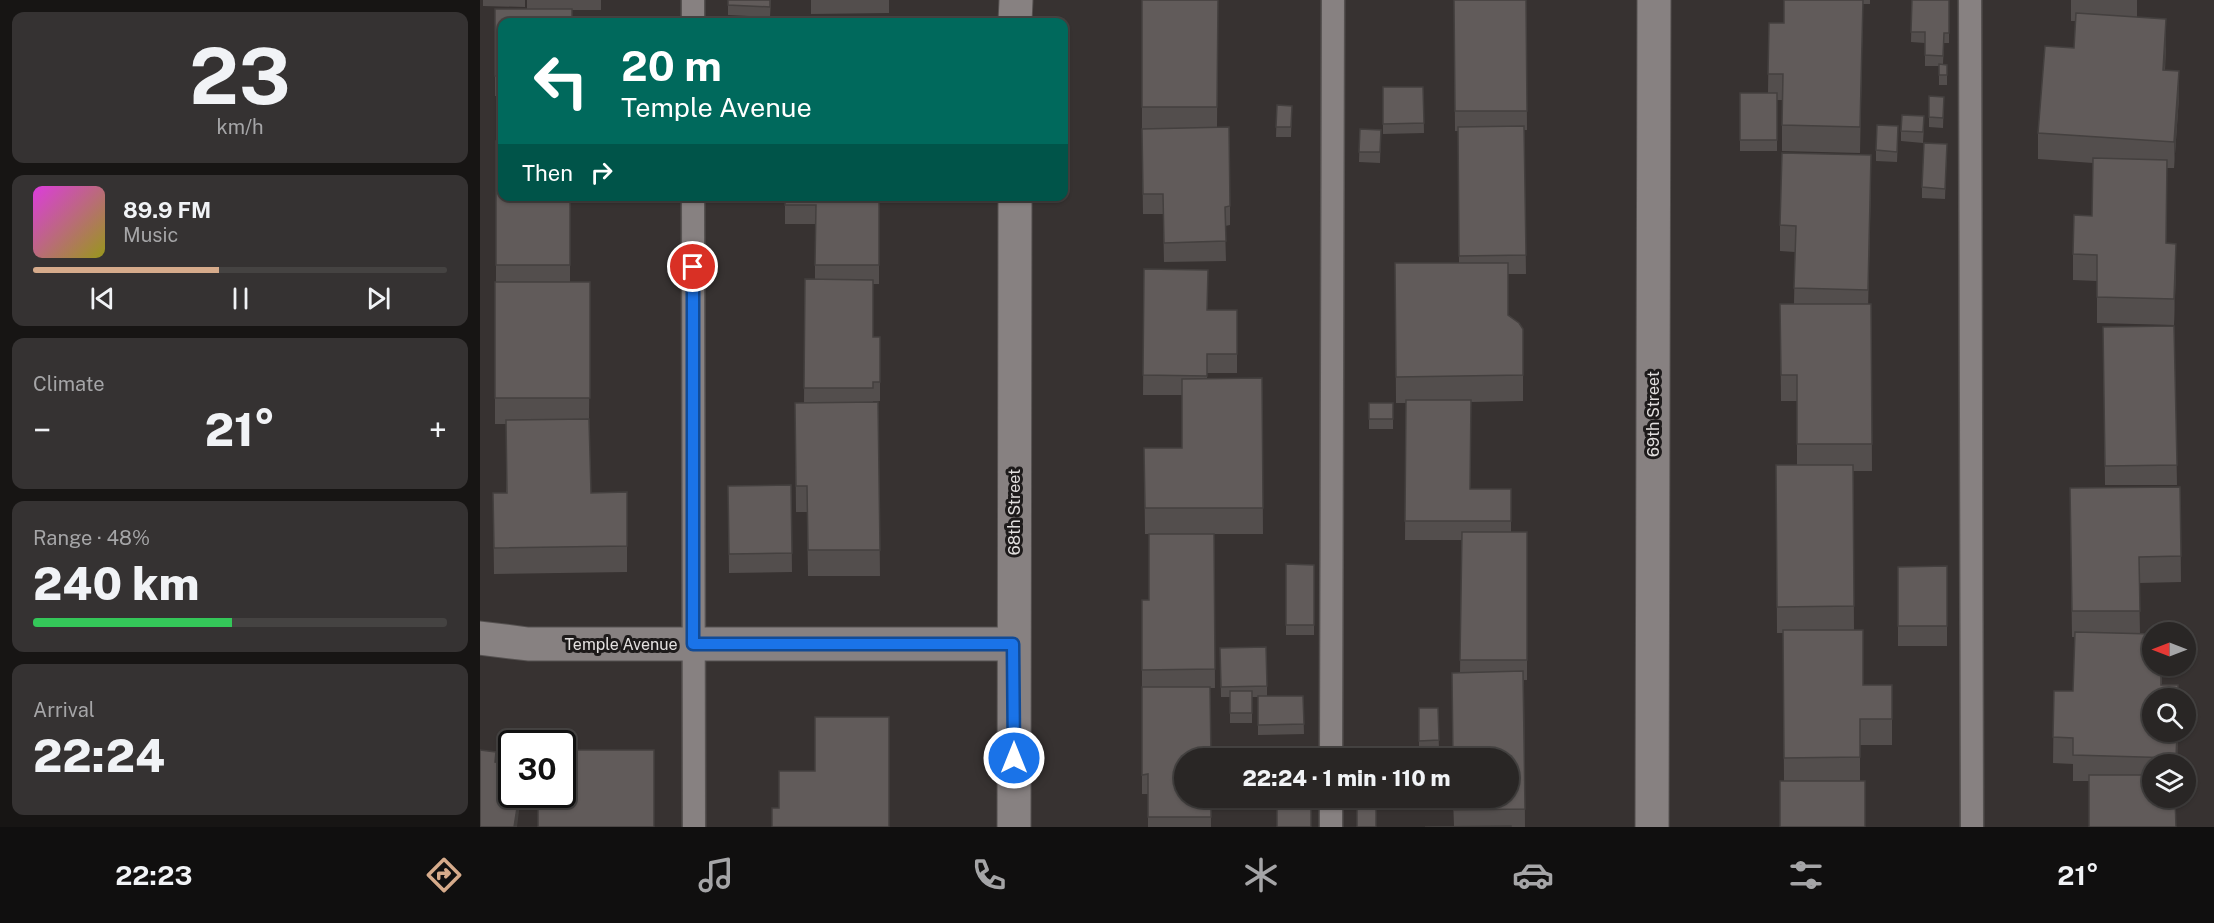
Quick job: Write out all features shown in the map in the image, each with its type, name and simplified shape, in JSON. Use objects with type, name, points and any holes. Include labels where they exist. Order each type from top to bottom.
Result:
[{"type":"street","points":[[1016,0],[1016,18]]},
{"type":"street","name":"69th Street","points":[[1652,827],[1654,0]]},
{"type":"street","name":"68th Street","points":[[1014,827],[1015,201]]},
{"type":"street","name":"Temple Avenue","points":[[480,638],[528,644],[1013,644]]},
{"type":"lane","points":[[693,0],[693,18]]},
{"type":"lane","points":[[1331,748],[1333,0]]},
{"type":"lane","points":[[1970,0],[1972,827]]},
{"type":"lane","points":[[693,201],[694,827]]},
{"type":"lane","points":[[1331,808],[1331,827]]},
{"type":"building","points":[[728,0],[770,0],[770,7],[728,5]]},
{"type":"building","points":[[1142,0],[1218,0],[1217,107],[1142,107]]},
{"type":"building","points":[[1454,0],[1526,0],[1527,111],[1455,111]]},
{"type":"building","points":[[1784,0],[1863,0],[1860,127],[1782,125],[1783,74],[1768,74],[1769,23],[1784,23]]},
{"type":"building","points":[[1912,0],[1949,0],[1949,33],[1944,33],[1943,56],[1925,55],[1925,32],[1911,32]]},
{"type":"building","points":[[495,9],[572,9],[572,18],[498,18],[498,76],[495,76]]},
{"type":"building","points":[[2076,13],[2166,19],[2163,70],[2179,71],[2174,142],[2038,133],[2045,46],[2074,48]]},
{"type":"building","points":[[813,17],[876,17],[876,18]]},
{"type":"building","points":[[1939,64],[1947,65],[1947,75],[1939,75]]},
{"type":"building","points":[[1383,87],[1423,87],[1424,123],[1383,124]]},
{"type":"building","points":[[1740,93],[1777,93],[1777,140],[1740,140]]},
{"type":"building","points":[[1929,96],[1944,97],[1943,118],[1929,117]]},
{"type":"building","points":[[1277,105],[1292,106],[1291,127],[1276,127]]},
{"type":"building","points":[[1902,115],[1924,116],[1923,132],[1901,131]]},
{"type":"building","points":[[1877,125],[1898,126],[1897,152],[1876,150]]},
{"type":"building","points":[[1524,126],[1526,255],[1459,256],[1458,127]]},
{"type":"building","points":[[1229,127],[1230,206],[1225,207],[1226,241],[1164,243],[1163,194],[1143,194],[1142,129]]},
{"type":"building","points":[[1360,129],[1381,130],[1380,152],[1359,152]]},
{"type":"building","points":[[496,141],[498,141],[498,201],[570,201],[570,265],[496,265]]},
{"type":"building","points":[[1924,143],[1947,144],[1945,189],[1922,187]]},
{"type":"building","points":[[1782,153],[1871,155],[1868,290],[1794,288],[1796,226],[1780,225]]},
{"type":"building","points":[[2093,158],[2167,160],[2166,243],[2176,244],[2174,299],[2097,297],[2097,255],[2073,254],[2074,215],[2092,216]]},
{"type":"building","points":[[785,201],[879,201],[879,265],[815,265],[816,205],[785,205]]},
{"type":"building","points":[[1395,263],[1508,263],[1508,315],[1523,329],[1523,375],[1396,377]]},
{"type":"building","points":[[1144,269],[1208,270],[1207,310],[1237,310],[1237,354],[1207,354],[1207,376],[1143,375]]},
{"type":"building","points":[[805,279],[873,280],[873,337],[880,337],[880,382],[873,382],[873,388],[804,388]]},
{"type":"building","points":[[495,282],[590,282],[590,398],[495,398]]},
{"type":"building","points":[[1780,304],[1871,304],[1872,444],[1797,444],[1797,375],[1781,375]]},
{"type":"building","points":[[2174,326],[2177,465],[2105,466],[2103,327]]},
{"type":"building","points":[[1262,378],[1263,508],[1145,508],[1144,448],[1182,448],[1182,379]]},
{"type":"building","points":[[1406,400],[1471,400],[1470,489],[1511,489],[1511,521],[1405,521]]},
{"type":"building","points":[[878,402],[880,550],[808,550],[807,486],[796,486],[795,403]]},
{"type":"building","points":[[1369,403],[1393,403],[1393,419],[1369,419]]},
{"type":"building","points":[[589,419],[591,493],[627,492],[627,546],[494,548],[493,493],[507,493],[506,420]]},
{"type":"building","points":[[1776,465],[1853,465],[1854,606],[1777,607]]},
{"type":"building","points":[[791,485],[792,553],[729,554],[728,486]]},
{"type":"building","points":[[2180,487],[2181,556],[2139,557],[2140,611],[2072,611],[2070,488]]},
{"type":"building","points":[[1462,532],[1527,532],[1527,660],[1460,660]]},
{"type":"building","points":[[1149,534],[1214,534],[1215,669],[1142,670],[1142,600],[1149,600]]},
{"type":"building","points":[[1286,564],[1314,565],[1314,625],[1286,625]]},
{"type":"building","points":[[1947,566],[1947,626],[1898,626],[1898,567]]},
{"type":"building","points":[[1783,630],[1863,630],[1863,685],[1892,685],[1892,719],[1860,719],[1860,757],[1784,758]]},
{"type":"building","points":[[2075,632],[2142,634],[2142,676],[2161,676],[2161,685],[2178,685],[2178,688],[2142,688],[2142,742],[2177,742],[2176,754],[2142,754],[2142,757],[2073,755],[2073,738],[2053,737],[2054,691],[2073,691]]},
{"type":"building","points":[[1266,647],[1267,686],[1221,687],[1220,648]]},
{"type":"building","points":[[1523,671],[1525,809],[1454,810],[1454,808],[1519,808],[1519,748],[1453,748],[1452,673]]},
{"type":"building","points":[[1142,687],[1210,687],[1211,748],[1174,748],[1174,808],[1211,808],[1211,817],[1148,817],[1148,774],[1142,775]]},
{"type":"building","points":[[1230,691],[1252,691],[1252,713],[1230,713]]},
{"type":"building","points":[[1258,696],[1303,696],[1304,724],[1258,725]]},
{"type":"building","points":[[1419,708],[1438,708],[1439,740],[1419,741]]},
{"type":"building","points":[[815,717],[889,717],[889,827],[772,827],[772,808],[779,808],[779,771],[815,771]]},
{"type":"building","points":[[480,750],[496,752],[498,808],[517,808],[514,827],[480,827]]},
{"type":"building","points":[[576,750],[654,750],[654,827],[538,827],[538,808],[576,808]]},
{"type":"building","points":[[2089,775],[2142,775],[2142,808],[2175,808],[2176,827],[2089,827]]},
{"type":"building","points":[[1780,781],[1865,781],[1865,827],[1780,827]]},
{"type":"building","points":[[1277,808],[1311,808],[1311,827],[1277,827]]},
{"type":"building","points":[[1357,808],[1376,808],[1376,827],[1357,827]]},
{"type":"building","points":[[1511,826],[1511,827],[1425,827]]},
{"type":"route","points":[[693,267],[693,644],[1013,644],[1014,758]]}]
